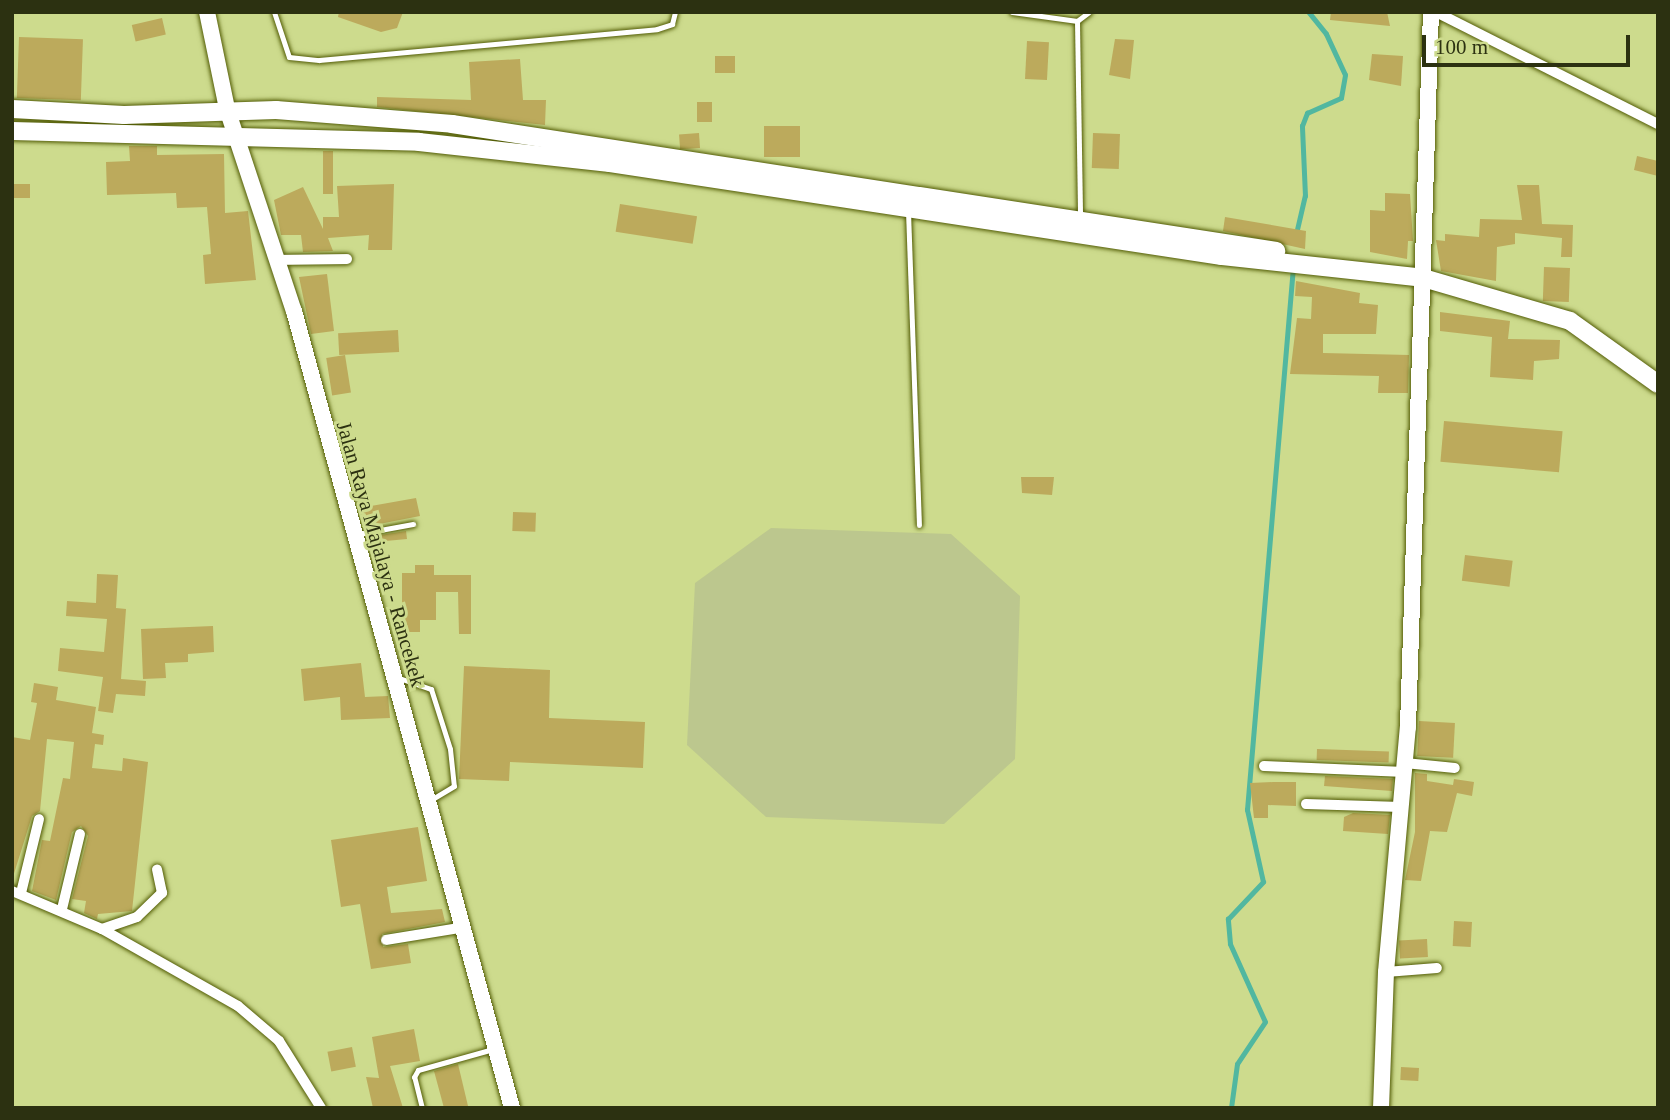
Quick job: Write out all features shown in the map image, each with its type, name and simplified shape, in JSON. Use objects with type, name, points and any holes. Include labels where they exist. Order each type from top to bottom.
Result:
[{"type":"main road","name":"Jalan Raya Majalaya - Rancekek","points":[[207,12],[227,109],[276,260],[351,535],[431,800],[494,1049],[512,1108]]},
{"type":"main road","points":[[1381,1108],[1386,972],[1405,767],[1433,12]]},
{"type":"main road","points":[[12,109],[124,115],[227,109],[452,124],[1080,228]]},
{"type":"main road","points":[[12,131],[236,135],[474,148],[908,208],[1299,255],[1324,264],[1423,278],[1570,321],[1658,384]]},
{"type":"street","points":[[1433,12],[1658,124]]},
{"type":"street","points":[[276,260],[347,259]]},
{"type":"street","points":[[1264,766],[1455,768]]},
{"type":"street","points":[[1306,804],[1401,807]]},
{"type":"street","points":[[39,819],[17,892],[62,909],[102,929],[238,1006],[279,1041],[321,1108]]},
{"type":"street","points":[[62,909],[80,834]]},
{"type":"street","points":[[102,929],[137,917],[162,893],[157,870]]},
{"type":"street","points":[[386,940],[465,927]]},
{"type":"street","points":[[1386,972],[1437,968]]},
{"type":"lane","points":[[274,12],[289,57],[319,60],[657,29],[672,23],[675,12]]},
{"type":"lane","points":[[1012,12],[1077,21],[1089,12]]},
{"type":"lane","points":[[1077,21],[1080,228]]},
{"type":"lane","points":[[908,208],[919,525]]},
{"type":"lane","points":[[351,535],[413,524]]},
{"type":"lane","points":[[392,677],[431,689],[450,749],[454,786],[431,800]]},
{"type":"lane","points":[[422,1108],[414,1077],[418,1070],[494,1049]]},
{"type":"green space","points":[[771,528],[951,534],[1020,596],[1015,759],[944,824],[766,817],[687,745],[695,583]]},
{"type":"building","points":[[339,12],[403,12],[397,28],[381,32],[338,17]]},
{"type":"building","points":[[1331,12],[1387,12],[1390,26],[1330,20]]},
{"type":"building","points":[[162,18],[166,35],[136,42],[132,25]]},
{"type":"building","points":[[19,37],[83,39],[81,100],[17,98]]},
{"type":"building","points":[[1115,39],[1134,40],[1130,79],[1109,75]]},
{"type":"building","points":[[1027,41],[1049,42],[1047,80],[1025,79]]},
{"type":"building","points":[[1372,54],[1403,56],[1401,86],[1369,80]]},
{"type":"building","points":[[715,56],[735,56],[735,73],[715,73]]},
{"type":"building","points":[[520,59],[523,100],[546,100],[545,125],[377,107],[377,97],[471,100],[469,62]]},
{"type":"building","points":[[697,102],[712,102],[712,122],[697,122]]},
{"type":"building","points":[[764,126],[800,126],[800,157],[764,157]]},
{"type":"building","points":[[699,133],[700,148],[680,149],[679,134]]},
{"type":"building","points":[[1093,133],[1120,134],[1119,169],[1092,168]]},
{"type":"building","points":[[129,146],[157,146],[157,155],[224,154],[225,213],[248,211],[256,280],[205,284],[203,255],[211,254],[207,207],[177,208],[176,193],[107,195],[106,162],[130,161]]},
{"type":"building","points":[[323,151],[333,151],[333,194],[323,194]]},
{"type":"building","points":[[1637,156],[1658,161],[1658,176],[1634,170]]},
{"type":"building","points":[[12,184],[30,184],[30,198],[12,198]]},
{"type":"building","points":[[394,184],[392,250],[368,250],[369,235],[328,238],[333,251],[303,252],[301,235],[281,235],[274,200],[303,187],[323,229],[323,217],[339,217],[337,186]]},
{"type":"building","points":[[1517,185],[1539,185],[1542,224],[1573,225],[1572,257],[1561,257],[1562,238],[1515,233],[1515,244],[1497,247],[1496,281],[1441,271],[1436,240],[1445,241],[1445,234],[1479,237],[1480,219],[1522,220]]},
{"type":"building","points":[[1385,193],[1410,194],[1413,241],[1408,241],[1407,259],[1370,252],[1370,210],[1385,211]]},
{"type":"building","points":[[620,204],[697,216],[693,244],[616,232]]},
{"type":"building","points":[[1225,217],[1306,231],[1305,249],[1223,231]]},
{"type":"building","points":[[1544,267],[1570,268],[1569,302],[1543,301]]},
{"type":"building","points":[[327,274],[334,331],[311,334],[299,277]]},
{"type":"building","points":[[1296,281],[1360,293],[1359,303],[1378,305],[1376,334],[1323,334],[1323,353],[1409,355],[1408,393],[1378,393],[1379,376],[1290,374],[1297,318],[1311,319],[1312,297],[1295,296]]},
{"type":"building","points":[[1440,312],[1510,321],[1508,339],[1560,340],[1559,359],[1534,361],[1533,380],[1490,377],[1492,337],[1440,331]]},
{"type":"building","points":[[398,330],[399,352],[339,355],[338,333]]},
{"type":"building","points":[[345,355],[351,393],[332,396],[326,358]]},
{"type":"building","points":[[1444,421],[1563,431],[1559,472],[1440,462]]},
{"type":"building","points":[[1021,477],[1054,477],[1052,495],[1022,493]]},
{"type":"building","points":[[368,494],[371,506],[416,498],[420,516],[369,526],[357,496]]},
{"type":"building","points":[[513,512],[536,513],[535,532],[512,531]]},
{"type":"building","points":[[406,531],[407,539],[375,542],[374,536]]},
{"type":"building","points":[[1465,555],[1513,561],[1509,587],[1462,581]]},
{"type":"building","points":[[415,565],[434,565],[434,575],[471,575],[471,634],[459,634],[458,592],[436,592],[436,620],[420,620],[420,632],[402,632],[402,573],[415,573]]},
{"type":"building","points":[[97,574],[118,575],[116,608],[126,609],[121,679],[146,681],[145,696],[116,694],[113,713],[98,711],[103,677],[58,671],[60,648],[104,652],[107,619],[66,616],[67,601],[96,603]]},
{"type":"building","points":[[213,626],[214,652],[188,654],[188,662],[165,663],[166,678],[143,679],[141,629]]},
{"type":"building","points":[[361,663],[365,697],[388,696],[390,718],[341,720],[340,697],[304,701],[301,669]]},
{"type":"building","points":[[464,666],[550,670],[549,718],[645,722],[643,768],[510,762],[509,781],[459,779]]},
{"type":"building","points":[[34,683],[58,687],[56,700],[96,707],[92,733],[104,735],[103,745],[95,744],[92,768],[122,771],[123,758],[148,762],[132,911],[98,914],[97,919],[84,913],[86,901],[72,899],[88,836],[81,826],[72,832],[56,900],[32,891],[42,840],[50,841],[63,778],[70,779],[74,742],[47,739],[40,811],[32,816],[12,880],[12,737],[30,740],[37,703],[31,702]]},
{"type":"building","points":[[1419,721],[1455,723],[1453,758],[1417,756]]},
{"type":"building","points":[[1317,749],[1389,752],[1389,763],[1317,760]]},
{"type":"building","points":[[1415,773],[1427,774],[1427,781],[1453,785],[1454,779],[1474,782],[1472,796],[1457,793],[1447,832],[1430,831],[1421,881],[1405,880],[1415,832]]},
{"type":"building","points":[[1325,776],[1393,779],[1392,791],[1324,786]]},
{"type":"building","points":[[1296,782],[1296,806],[1268,805],[1268,818],[1254,818],[1250,783]]},
{"type":"building","points":[[1353,813],[1390,815],[1388,834],[1343,831],[1344,817]]},
{"type":"building","points":[[418,827],[427,881],[387,887],[391,913],[442,909],[445,922],[382,934],[383,947],[408,944],[411,963],[371,969],[360,904],[341,907],[331,840]]},
{"type":"building","points":[[1454,921],[1472,922],[1471,947],[1453,946]]},
{"type":"building","points":[[1427,939],[1428,957],[1400,958],[1399,940]]},
{"type":"building","points":[[414,1029],[420,1061],[390,1066],[403,1108],[373,1108],[366,1077],[379,1078],[372,1037]]},
{"type":"building","points":[[352,1047],[356,1067],[331,1071],[327,1052]]},
{"type":"building","points":[[458,1064],[468,1106],[444,1108],[434,1071]]},
{"type":"building","points":[[1401,1067],[1419,1068],[1418,1081],[1400,1080]]},
{"type":"waterway","points":[[1296,234],[1305,196],[1302,126],[1307,113],[1341,98],[1345,75],[1326,34],[1308,12]]},
{"type":"waterway","points":[[1231,1108],[1237,1064],[1265,1022],[1230,944],[1228,919],[1263,882],[1247,810],[1293,267]]}]
